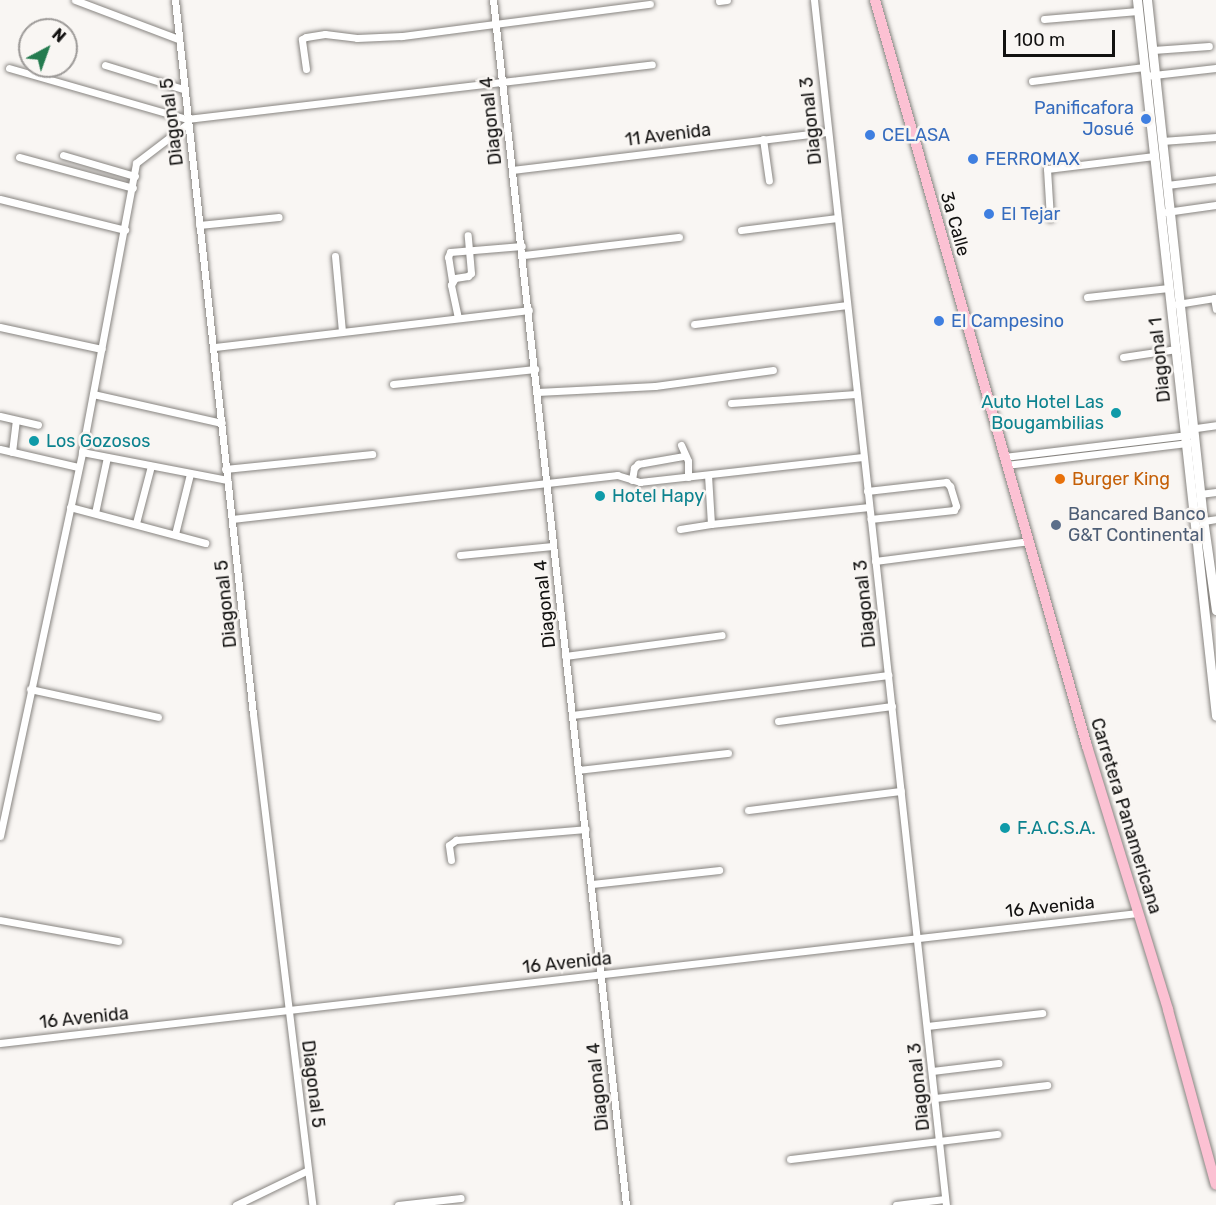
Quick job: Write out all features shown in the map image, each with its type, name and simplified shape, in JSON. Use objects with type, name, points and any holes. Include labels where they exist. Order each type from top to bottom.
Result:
[{"type":"main road","name":"3a Calle","points":[[875,0],[1005,461]]},
{"type":"main road","name":"Diagonal 1","points":[[1137,0],[1162,141],[1167,185],[1165,212],[1169,288],[1175,304],[1176,349],[1215,588],[1216,610]]},
{"type":"main road","name":"Diagonal 1","points":[[1147,0],[1153,50],[1148,72],[1154,156],[1165,212],[1190,436],[1202,588],[1216,716]]},
{"type":"main road","name":"Carretera Panamericana","points":[[1005,461],[1216,1185]]},
{"type":"street","points":[[75,0],[178,39]]},
{"type":"street","name":"Diagonal 5","points":[[178,0],[178,39],[183,89],[215,347],[225,469],[312,1205]]},
{"type":"street","name":"Diagonal 4","points":[[494,0],[626,1205]]},
{"type":"street","points":[[719,1],[727,0]]},
{"type":"street","name":"Diagonal 3","points":[[814,0],[946,1202]]},
{"type":"street","points":[[306,69],[302,39],[306,37],[325,34],[357,38],[402,36],[650,4]]},
{"type":"street","points":[[1044,19],[1138,11]]},
{"type":"street","points":[[1153,50],[1209,46]]},
{"type":"street","points":[[9,68],[187,121],[365,96],[502,83],[652,64]]},
{"type":"street","points":[[105,65],[183,89]]},
{"type":"street","points":[[1032,81],[1216,68]]},
{"type":"street","points":[[0,836],[82,452],[139,159],[187,121]]},
{"type":"street","name":"11 Avenida","points":[[512,170],[828,132]]},
{"type":"street","points":[[1162,141],[1216,137]]},
{"type":"street","points":[[763,139],[769,181]]},
{"type":"street","points":[[63,155],[135,176]]},
{"type":"street","points":[[1050,218],[1047,169],[1154,156]]},
{"type":"street","points":[[19,157],[133,188]]},
{"type":"street","points":[[1167,185],[1216,179]]},
{"type":"street","points":[[0,199],[125,230]]},
{"type":"street","points":[[1165,212],[1216,205]]},
{"type":"street","points":[[199,225],[279,217]]},
{"type":"street","points":[[741,230],[837,218]]},
{"type":"street","points":[[452,281],[471,273],[468,235]]},
{"type":"street","points":[[458,318],[448,253],[522,250],[679,237]]},
{"type":"street","points":[[335,256],[342,332]]},
{"type":"street","points":[[1087,297],[1169,288]]},
{"type":"street","points":[[1175,304],[1215,298],[1216,309]]},
{"type":"street","points":[[694,324],[846,305]]},
{"type":"street","points":[[215,347],[529,310]]},
{"type":"street","points":[[0,327],[102,349]]},
{"type":"street","points":[[1123,357],[1176,349]]},
{"type":"street","points":[[393,384],[535,369]]},
{"type":"street","points":[[537,392],[655,386],[773,370]]},
{"type":"street","points":[[93,394],[222,423]]},
{"type":"street","points":[[731,403],[856,394]]},
{"type":"street","points":[[0,416],[39,425]]},
{"type":"street","points":[[12,452],[16,420]]},
{"type":"street","points":[[1005,461],[1190,436],[1216,425]]},
{"type":"street","points":[[681,445],[688,461],[688,477]]},
{"type":"street","points":[[0,449],[78,468]]},
{"type":"street","points":[[82,452],[227,480]]},
{"type":"street","points":[[225,469],[372,454]]},
{"type":"street","points":[[632,480],[634,468],[638,464],[684,456]]},
{"type":"street","points":[[95,513],[107,457]]},
{"type":"street","points":[[232,519],[617,475],[640,482],[863,457]]},
{"type":"street","points":[[136,523],[151,466]]},
{"type":"street","points":[[175,534],[190,474]]},
{"type":"street","points":[[708,475],[711,524]]},
{"type":"street","points":[[867,491],[946,482],[951,486],[956,508],[870,519]]},
{"type":"street","points":[[1200,494],[1216,492]]},
{"type":"street","points":[[70,507],[205,543]]},
{"type":"street","points":[[680,529],[869,507]]},
{"type":"street","points":[[1204,521],[1216,519]]},
{"type":"street","points":[[875,561],[1028,541]]},
{"type":"street","points":[[460,555],[553,546]]},
{"type":"street","points":[[1202,588],[1215,588]]},
{"type":"street","points":[[1204,605],[1216,603]]},
{"type":"street","points":[[565,656],[722,635]]},
{"type":"street","points":[[572,715],[888,675]]},
{"type":"street","points":[[30,689],[158,717]]},
{"type":"street","points":[[778,721],[892,706]]},
{"type":"street","points":[[578,770],[728,753]]},
{"type":"street","points":[[748,810],[901,791]]},
{"type":"street","points":[[451,860],[449,845],[456,840],[586,830]]},
{"type":"street","points":[[592,884],[719,870]]},
{"type":"street","name":"16 Avenida","points":[[0,1043],[1138,913]]},
{"type":"street","points":[[0,920],[118,941]]},
{"type":"street","points":[[927,1026],[1042,1013]]},
{"type":"street","points":[[932,1071],[999,1063]]},
{"type":"street","points":[[935,1098],[1047,1085]]},
{"type":"street","points":[[790,1159],[997,1134]]},
{"type":"street","points":[[236,1205],[308,1170]]},
{"type":"street","points":[[398,1205],[461,1198]]},
{"type":"street","points":[[896,1205],[946,1202]]},
{"type":"place","name":"Panificafora Josué","points":[[1146,119]]},
{"type":"place","name":"CELASA","points":[[870,135]]},
{"type":"place","name":"FERROMAX","points":[[973,159]]},
{"type":"place","name":"El Tejar","points":[[989,214]]},
{"type":"place","name":"El Campesino","points":[[939,321]]},
{"type":"place","name":"Auto Hotel Las Bougambilias","points":[[1116,413]]},
{"type":"place","name":"Los Gozosos","points":[[34,441]]},
{"type":"place","name":"Burger King","points":[[1060,479]]},
{"type":"place","name":"Hotel Hapy","points":[[600,496]]},
{"type":"place","name":"Bancared Banco G&T Continental","points":[[1056,525]]},
{"type":"place","name":"F.A.C.S.A.","points":[[1005,828]]}]
